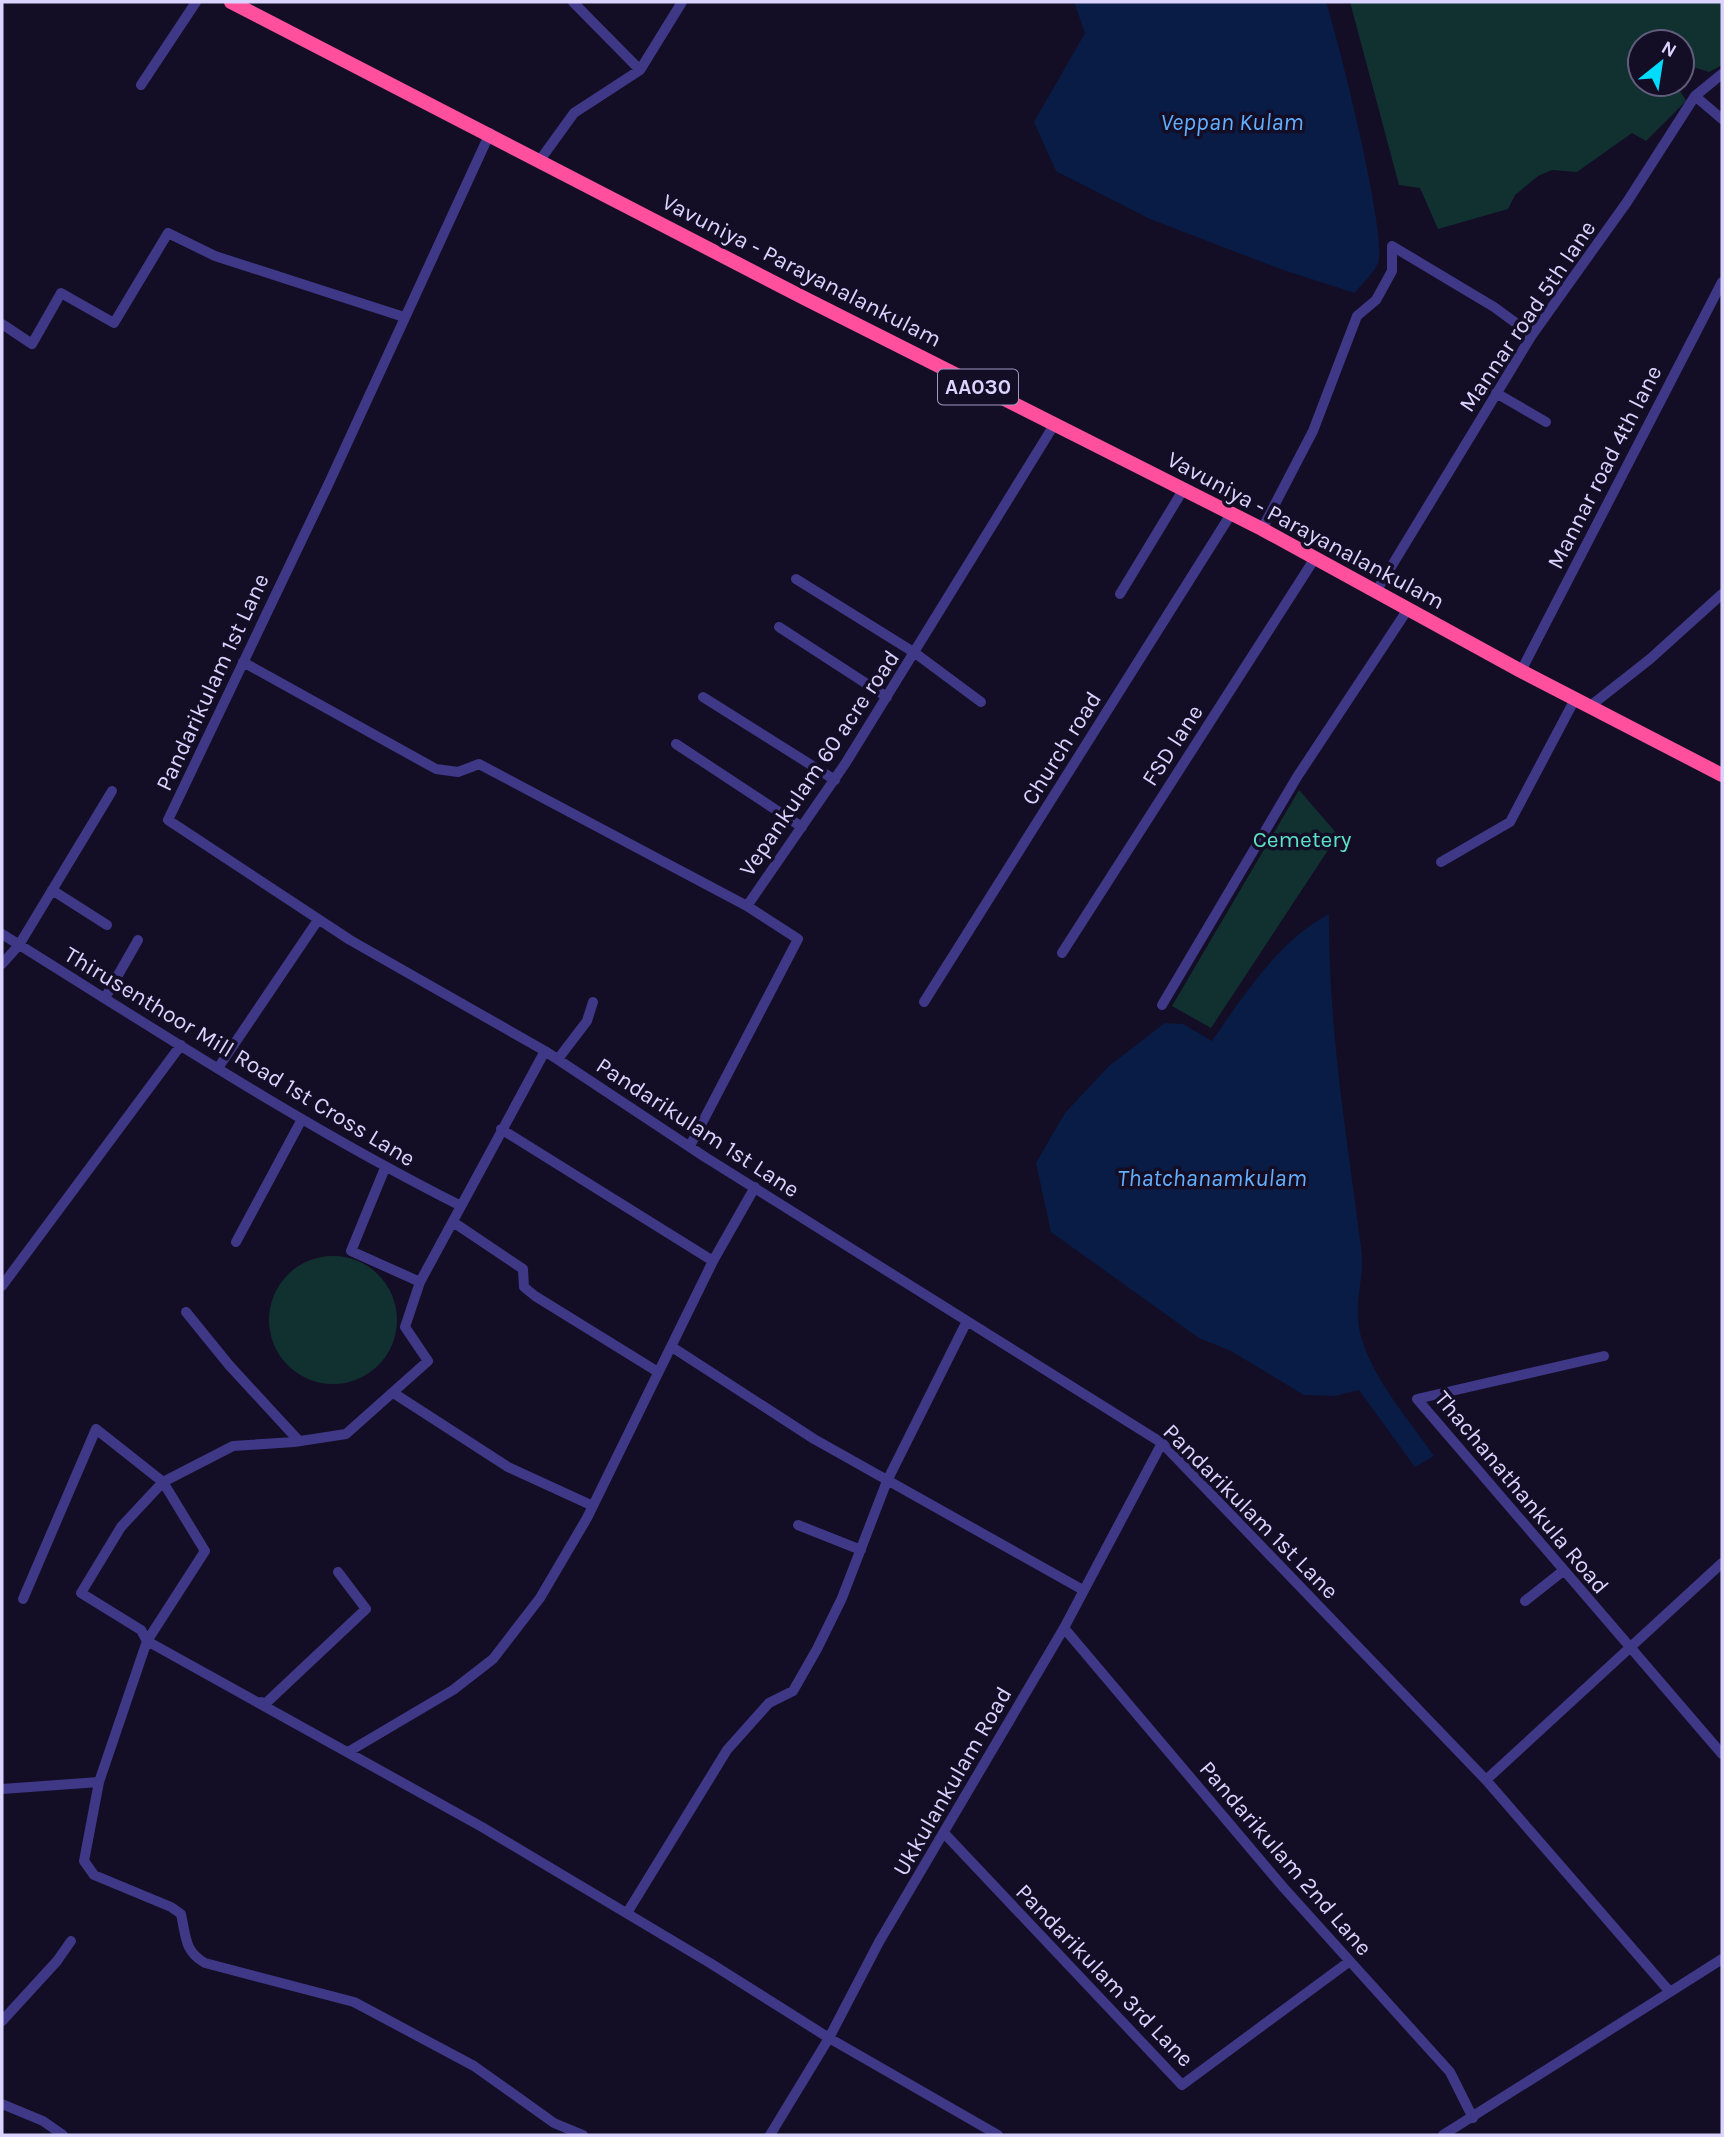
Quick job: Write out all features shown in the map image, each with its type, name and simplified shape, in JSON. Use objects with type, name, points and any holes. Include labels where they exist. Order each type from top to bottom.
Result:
[{"type":"highway","name":"Vavuniya - Parayanalankulam","points":[[231,2],[1262,529],[1521,671],[1722,775]]},
{"type":"street","points":[[141,85],[196,2]]},
{"type":"street","points":[[573,2],[640,70]]},
{"type":"street","points":[[540,160],[574,113],[640,70],[682,2]]},
{"type":"street","name":"Mannar road 5th lane","points":[[1696,95],[1722,74]]},
{"type":"street","points":[[1696,97],[1722,119]]},
{"type":"street","name":"Mannar road 5th lane","points":[[1377,590],[1532,335],[1627,202],[1694,98]]},
{"type":"street","name":"Pandarikulam 1st Lane","points":[[489,133],[328,485],[168,820],[318,920],[558,1059],[690,1146],[1162,1443],[1486,1780],[1670,1992]]},
{"type":"street","points":[[2,324],[32,344],[61,293],[114,323],[168,233],[215,256],[404,317]]},
{"type":"street","points":[[1262,529],[1313,431],[1357,316],[1376,300],[1392,271],[1392,246],[1494,306],[1532,335]]},
{"type":"street","name":"Mannar road 4th lane","points":[[1521,671],[1722,282]]},
{"type":"street","points":[[1496,393],[1546,422]]},
{"type":"street","name":"Vepankulam 60 acre road","points":[[690,1146],[798,939],[747,906],[835,780],[1054,425]]},
{"type":"street","points":[[1119,594],[1183,490]]},
{"type":"street","name":"Church road","points":[[924,1002],[1231,514]]},
{"type":"street","name":"FSD lane","points":[[1062,953],[1315,558]]},
{"type":"street","points":[[796,579],[915,653],[981,702]]},
{"type":"street","points":[[1589,707],[1650,659],[1722,594]]},
{"type":"street","points":[[1162,1005],[1297,777],[1408,610]]},
{"type":"street","points":[[779,627],[887,697]]},
{"type":"street","points":[[243,662],[436,769],[458,772],[479,764],[747,906]]},
{"type":"street","points":[[703,697],[835,780]]},
{"type":"street","points":[[1441,862],[1510,822],[1575,699]]},
{"type":"street","points":[[676,744],[802,827]]},
{"type":"street","points":[[2,964],[19,945],[112,791]]},
{"type":"street","points":[[52,890],[107,925]]},
{"type":"street","points":[[218,1068],[318,920]]},
{"type":"street","name":"Thirusenthoor Mill Road 1st Cross Lane","points":[[2,934],[302,1119],[385,1168],[461,1206]]},
{"type":"street","points":[[105,998],[138,940]]},
{"type":"street","points":[[558,1059],[587,1021],[593,1002]]},
{"type":"street","points":[[2,1289],[181,1045]]},
{"type":"street","points":[[338,1573],[366,1609],[265,1704],[147,1641],[141,1630],[81,1592],[121,1527],[163,1482],[233,1446],[346,1434],[395,1394],[428,1361],[405,1327],[420,1282],[545,1051]]},
{"type":"street","points":[[236,1241],[302,1119]]},
{"type":"street","points":[[501,1129],[713,1261]]},
{"type":"street","points":[[385,1168],[351,1251],[420,1282]]},
{"type":"street","points":[[348,1752],[453,1690],[493,1658],[540,1598],[593,1506],[713,1261],[755,1187]]},
{"type":"street","points":[[453,1222],[523,1269],[524,1287],[536,1296],[658,1372]]},
{"type":"street","points":[[186,1312],[229,1365],[299,1441]]},
{"type":"street","points":[[628,1913],[727,1750],[769,1703],[793,1691],[842,1598],[887,1481],[967,1321]]},
{"type":"street","points":[[672,1347],[814,1439],[1083,1590]]},
{"type":"street","name":"Thachanathankula Road","points":[[1604,1356],[1417,1399],[1722,1754]]},
{"type":"street","points":[[395,1394],[508,1467],[593,1506]]},
{"type":"street","points":[[23,1599],[96,1429],[163,1482],[205,1551],[147,1641],[99,1782],[84,1861],[94,1875],[171,1907],[181,1914],[185,1942],[192,1955],[205,1963],[354,2002],[474,2066],[554,2123],[583,2135]]},
{"type":"street","name":"Ukkulankulam Road","points":[[770,2135],[829,2038],[879,1942],[1064,1628],[1162,1443]]},
{"type":"street","points":[[798,1525],[860,1550]]},
{"type":"street","points":[[1486,1780],[1722,1563]]},
{"type":"street","points":[[1525,1601],[1563,1571]]},
{"type":"street","name":"Pandarikulam 2nd Lane","points":[[1064,1628],[1283,1887],[1450,2072],[1473,2118]]},
{"type":"street","points":[[259,1701],[628,1913],[829,2038],[998,2135]]},
{"type":"street","points":[[2,1789],[99,1782]]},
{"type":"street","name":"Pandarikulam 3rd Lane","points":[[944,1833],[1182,2085],[1350,1961]]},
{"type":"street","points":[[2,2021],[57,1961],[71,1941]]},
{"type":"street","points":[[1443,2135],[1722,1959]]},
{"type":"street","points":[[2,2104],[44,2121],[64,2135]]},
{"type":"green space","points":[[1350,2],[1722,2],[1722,65],[1709,72],[1696,68],[1696,28],[1626,28],[1626,98],[1684,98],[1686,101],[1646,141],[1632,133],[1577,172],[1552,170],[1538,176],[1515,195],[1508,209],[1438,229],[1420,188],[1399,185]]},
{"type":"green space","name":"Cemetery","points":[[1299,790],[1338,835],[1211,1028],[1172,1006]]},
{"type":"green space","points":[[333,1256],[357,1261],[378,1275],[392,1296],[397,1320],[392,1344],[378,1365],[357,1379],[333,1384],[309,1379],[288,1365],[274,1344],[269,1320],[274,1296],[288,1275],[309,1261]]},
{"type":"water","name":"Veppan Kulam","points":[[1074,2],[1326,2],[1360,136],[1376,216],[1379,246],[1376,267],[1355,293],[1283,270],[1150,219],[1056,171],[1034,122],[1085,33]]},
{"type":"water","name":"Thatchanamkulam","points":[[1329,914],[1335,1040],[1362,1260],[1359,1329],[1376,1373],[1434,1456],[1415,1467],[1359,1390],[1334,1396],[1304,1395],[1231,1351],[1199,1338],[1051,1232],[1036,1163],[1065,1113],[1109,1066],[1165,1023],[1183,1024],[1212,1041],[1263,970],[1294,939]]}]
